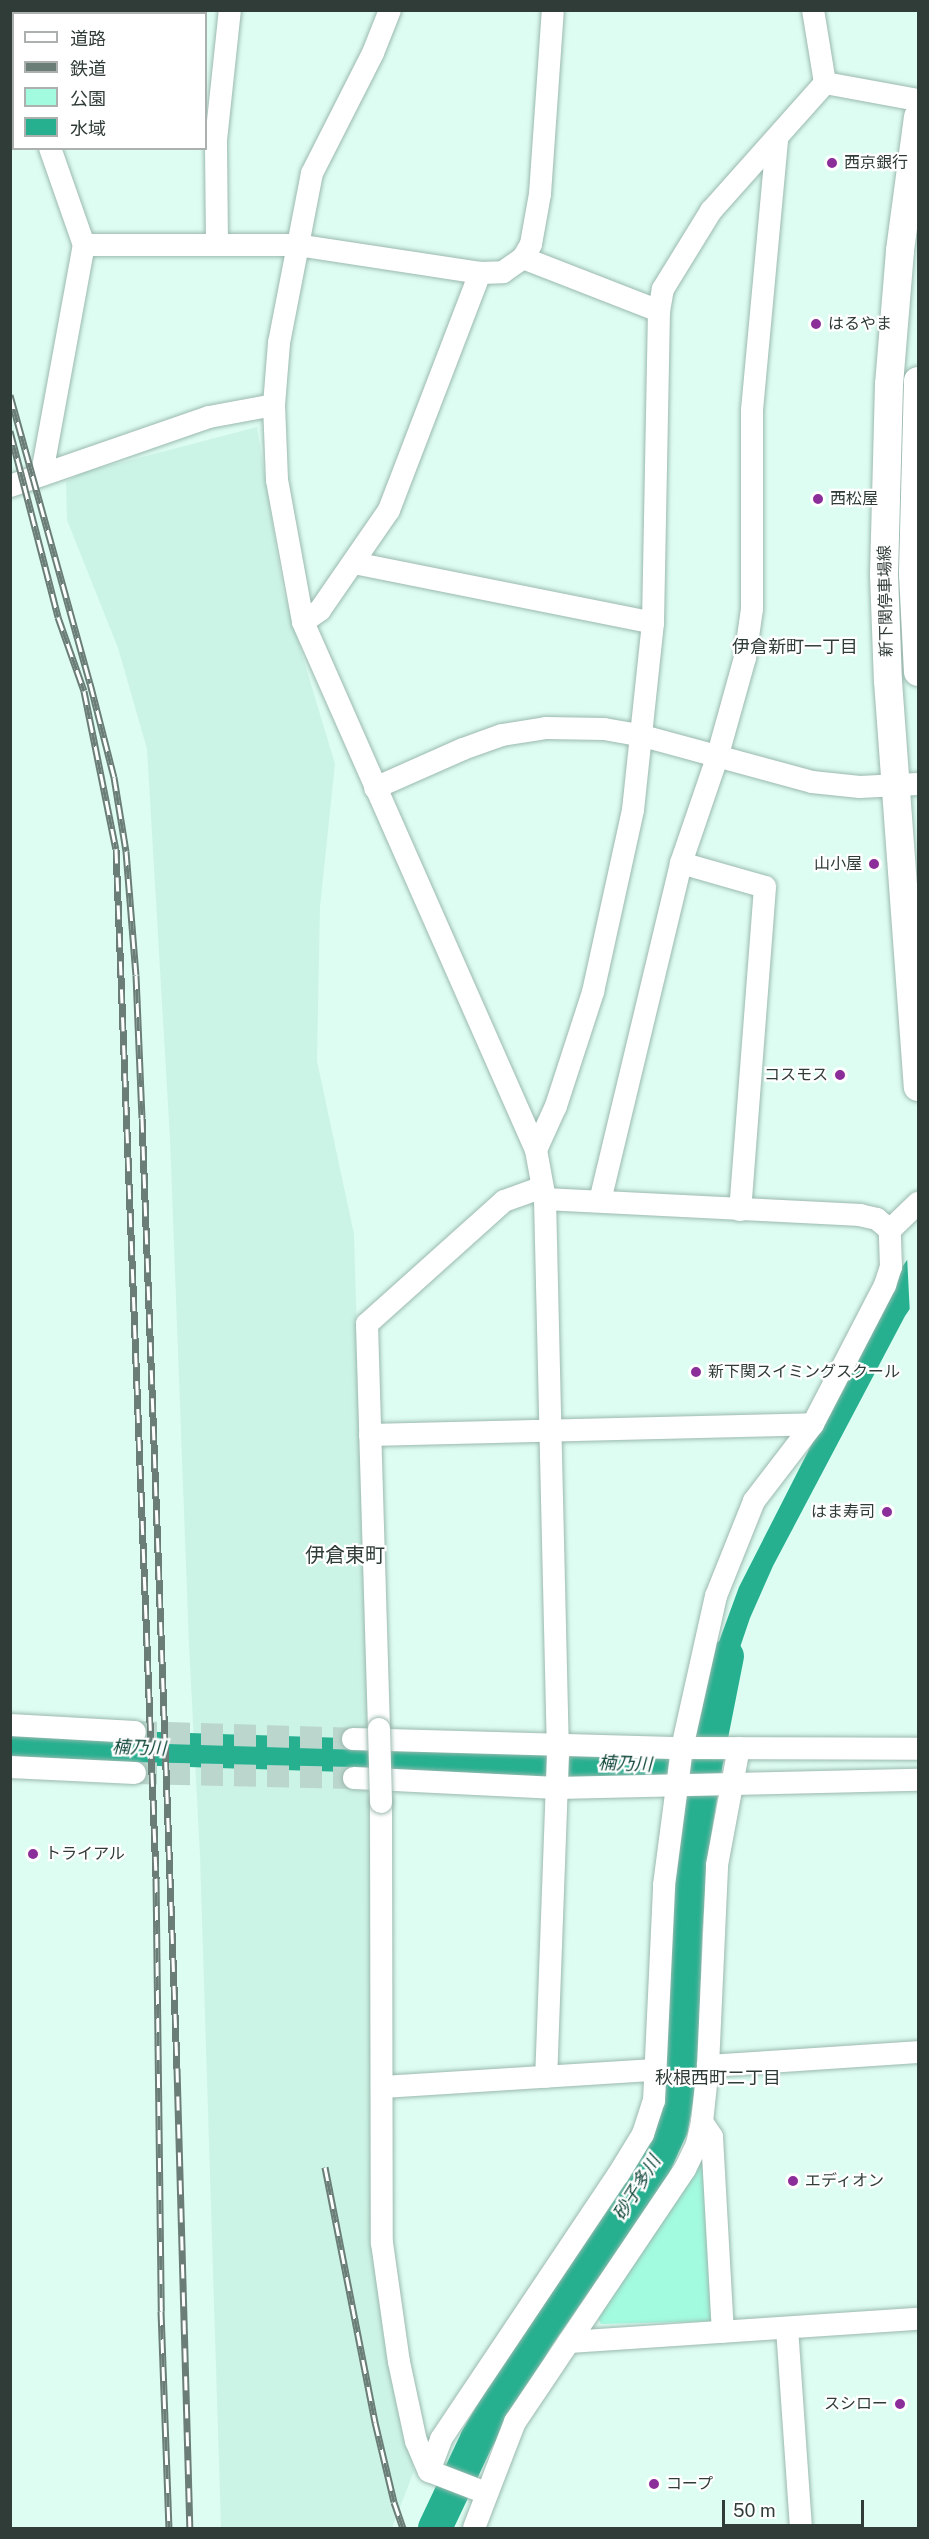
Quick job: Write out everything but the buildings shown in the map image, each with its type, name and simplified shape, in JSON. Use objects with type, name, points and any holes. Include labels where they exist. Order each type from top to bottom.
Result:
[{"type":"main road","name":"新下関停車場線","points":[[918,117],[900,250],[889,384],[884,574],[907,785],[918,1087]]},
{"type":"main road","name":"新下関停車場線","points":[[918,381],[913,574],[918,672]]},
{"type":"street","points":[[217,243],[211,140],[230,10]]},
{"type":"street","points":[[390,10],[373,53],[312,173],[279,343],[274,405],[277,480],[303,622],[536,1150],[544,1193],[552,1429],[557,1766],[546,2077]]},
{"type":"street","points":[[84,244],[297,245],[480,273],[503,272],[523,258],[531,244],[540,194],[553,10]]},
{"type":"street","points":[[536,1150],[556,1106],[593,992],[633,810],[643,736],[653,623],[659,311],[663,289],[711,211],[777,140],[825,83],[813,10]]},
{"type":"street","points":[[825,83],[918,99]]},
{"type":"street","points":[[600,1202],[681,863],[717,758],[745,658],[752,609],[752,411],[777,140]]},
{"type":"street","points":[[42,473],[84,244],[55,151]]},
{"type":"street","points":[[523,258],[659,311]]},
{"type":"street","points":[[303,622],[321,609],[389,510],[480,273]]},
{"type":"street","points":[[10,486],[209,417],[274,405]]},
{"type":"street","points":[[354,562],[653,623]]},
{"type":"street","points":[[375,788],[463,749],[502,735],[546,728],[604,729],[643,736],[812,782],[860,787],[907,785]]},
{"type":"street","points":[[681,863],[765,887],[740,1210]]},
{"type":"street","points":[[482,2491],[434,2474],[416,2441],[399,2362],[382,2243],[381,1802],[367,1324],[504,1201],[544,1193],[600,1202],[860,1215],[877,1219],[890,1230]]},
{"type":"street","points":[[434,2474],[441,2439],[643,2134],[654,2101],[664,1885],[685,1750],[716,1596],[754,1501],[813,1424],[885,1285],[891,1268],[890,1230],[918,1203]]},
{"type":"street","points":[[370,1434],[813,1424]]},
{"type":"street","points":[[10,1725],[135,1732]]},
{"type":"street","points":[[353,1739],[680,1784],[730,1786],[918,1779]]},
{"type":"street","points":[[474,2529],[482,2491],[515,2422],[685,2169],[697,2144],[702,2122],[708,2066],[717,1865],[736,1748]]},
{"type":"street","points":[[354,1778],[557,1766],[685,1750],[918,1749]]},
{"type":"street","points":[[10,1767],[135,1773]]},
{"type":"street","points":[[708,2066],[918,2052]]},
{"type":"street","points":[[382,2087],[655,2070]]},
{"type":"street","points":[[702,2122],[712,2138],[723,2332]]},
{"type":"street","points":[[569,2342],[918,2319]]},
{"type":"street","points":[[787,2328],[801,2529]]},
{"type":"shaded area","points":[[257,427],[283,591],[335,764],[320,907],[317,1061],[354,1234],[365,1599],[373,2009],[373,2242],[383,2335],[414,2471],[392,2528],[221,2528],[200,1856],[189,1646],[170,1139],[147,749],[118,648],[67,520],[66,482],[81,473]]},
{"type":"green space","points":[[702,2149],[715,2321],[601,2324],[596,2314]]},
{"type":"water","points":[[918,1245],[918,1297],[905,1316],[773,1566],[750,1618],[724,1704],[703,1698],[713,1658],[739,1587],[902,1267]]},
{"type":"pier","points":[[918,1242],[918,1303],[910,1315],[907,1256]]},
{"type":"waterway","name":"砂子多川","points":[[435,2528],[477,2439],[537,2337],[652,2170],[671,2128],[681,2073],[685,1935],[691,1853],[727,1656]]},
{"type":"waterway","name":"楠乃川","points":[[10,1744],[705,1767]]},
{"type":"tunnel","points":[[135,1732],[353,1739]]},
{"type":"tunnel","points":[[135,1773],[354,1778]]},
{"type":"railway","points":[[10,395],[114,777],[126,851],[136,975],[142,1118],[177,2068],[190,2528]]},
{"type":"railway","points":[[10,431],[58,617],[84,691],[116,849],[156,1878],[161,2311],[169,2528]]},
{"type":"railway","points":[[325,2167],[375,2422],[394,2502],[403,2528]]},
{"type":"place","name":"西京銀行","points":[[832,163]]},
{"type":"place","name":"はるやま","points":[[816,324]]},
{"type":"place","name":"西松屋","points":[[818,499]]},
{"type":"place","name":"山小屋","points":[[874,864]]},
{"type":"place","name":"コスモス","points":[[840,1075]]},
{"type":"place","name":"新下関スイミングスクール","points":[[696,1372]]},
{"type":"place","name":"はま寿司","points":[[887,1512]]},
{"type":"place","name":"トライアル","points":[[33,1854]]},
{"type":"place","name":"エディオン","points":[[793,2181]]},
{"type":"place","name":"スシロー","points":[[900,2404]]},
{"type":"place","name":"コープ","points":[[654,2484]]},
{"type":"district","name":"伊倉新町一丁目","points":[[795,647]]},
{"type":"district","name":"伊倉東町","points":[[345,1555]]},
{"type":"district","name":"秋根西町二丁目","points":[[718,2078]]}]
